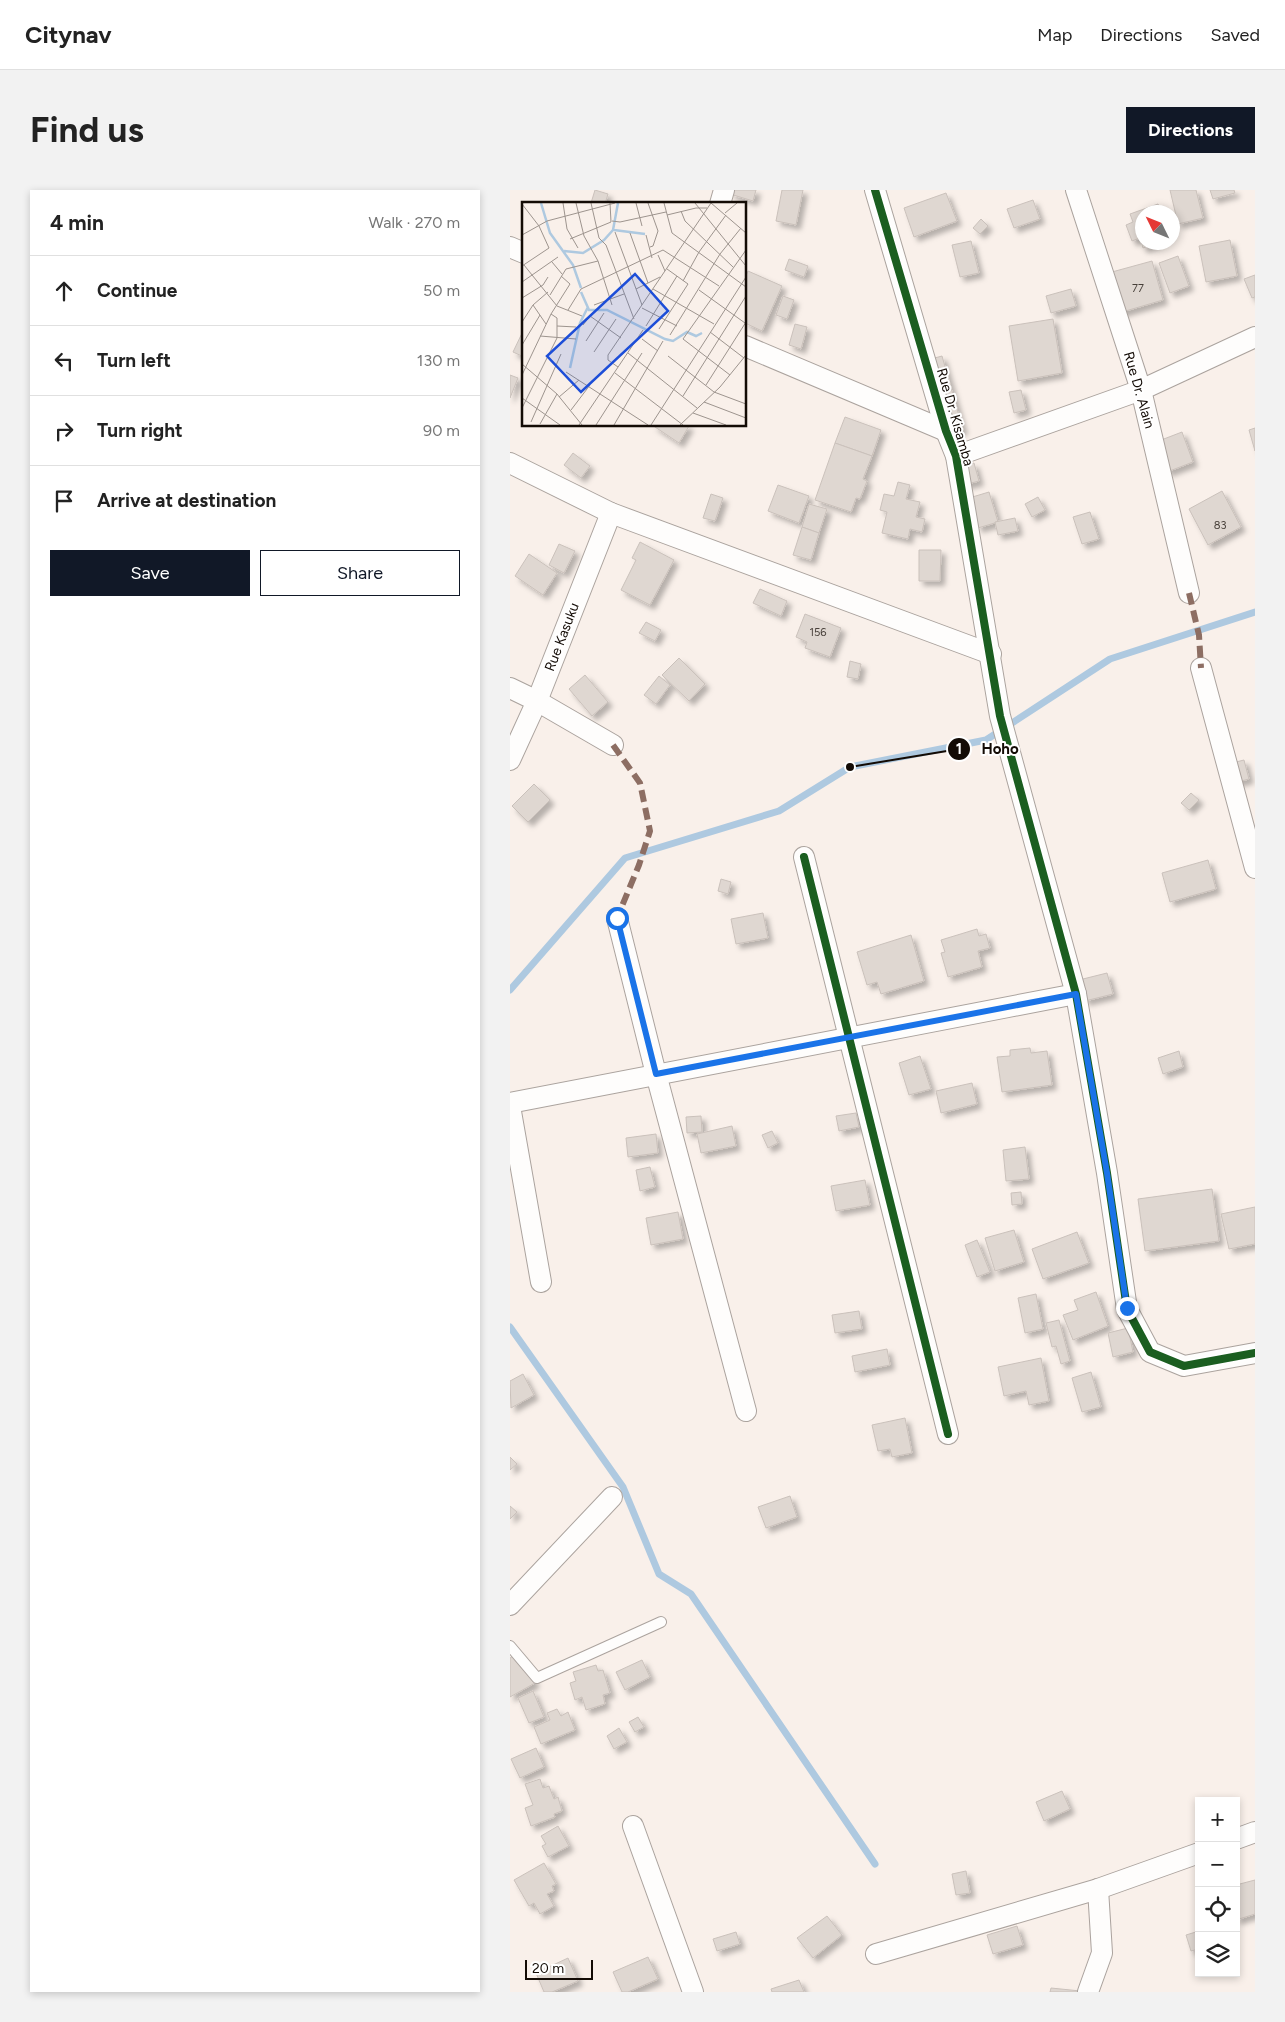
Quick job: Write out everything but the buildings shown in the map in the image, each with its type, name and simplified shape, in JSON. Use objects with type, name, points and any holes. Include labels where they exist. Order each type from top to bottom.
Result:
[{"type":"street","name":"Rue Dr. Kisamba","points":[[875,190],[946,431],[956,456],[1000,716],[1076,994],[1107,1173],[1127,1308],[1150,1352],[1184,1366],[1255,1353]]},
{"type":"street","name":"Rue Dr. Alain","points":[[1076,190],[1140,390],[1189,592]]},
{"type":"street","points":[[510,247],[522,252]]},
{"type":"street","points":[[956,456],[1140,390],[1255,336]]},
{"type":"street","points":[[746,346],[946,431]]},
{"type":"street","points":[[510,463],[611,513],[991,654]]},
{"type":"street","name":"Rue Kasuku","points":[[510,760],[537,701],[611,513]]},
{"type":"street","points":[[1201,668],[1255,868]]},
{"type":"street","points":[[510,688],[613,744]]},
{"type":"street","points":[[804,858],[948,1434]]},
{"type":"street","points":[[617,918],[656,1074],[746,1411]]},
{"type":"street","points":[[541,1282],[510,1104],[656,1074],[1076,994]]},
{"type":"street","points":[[510,1605],[612,1497]]},
{"type":"street","points":[[633,1826],[693,1992]]},
{"type":"street","points":[[1240,1838],[1255,1832]]},
{"type":"street","points":[[876,1954],[1098,1889],[1195,1854]]},
{"type":"street","points":[[1088,1992],[1102,1953],[1098,1889]]},
{"type":"lane","points":[[510,1646],[537,1678],[661,1622]]},
{"type":"waterway","points":[[510,990],[625,858],[779,811],[850,767],[986,740],[1110,659],[1255,612]]},
{"type":"waterway","points":[[510,1327],[623,1487],[659,1574],[691,1594],[875,1864]]},
{"type":"marked path","points":[[1189,593],[1199,635],[1201,668]]},
{"type":"marked path","points":[[613,745],[640,783],[650,831],[639,865],[617,918]]},
{"type":"cycle path","points":[[875,190],[946,431],[956,456],[1000,716],[1076,994],[1107,1173],[1127,1309],[1150,1352],[1184,1366],[1255,1353]]},
{"type":"cycle path","points":[[804,857],[948,1434]]},
{"type":"place","name":"Hoho","points":[[850,767]]},
{"type":"route","points":[[617,918],[656,1074],[1076,994],[1107,1173],[1127,1308]]}]
